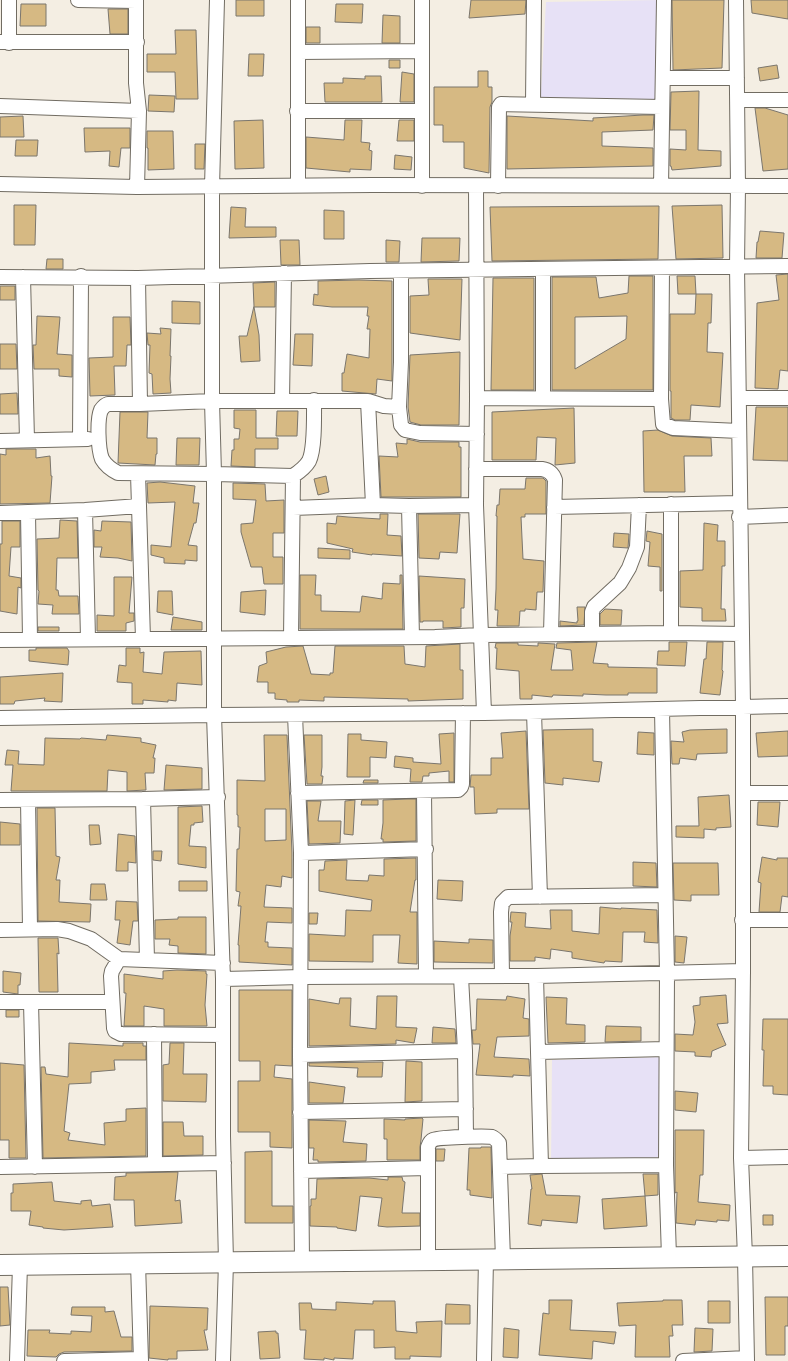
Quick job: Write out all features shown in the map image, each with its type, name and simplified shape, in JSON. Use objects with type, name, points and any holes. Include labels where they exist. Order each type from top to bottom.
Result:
[{"type":"street","points":[[9,0],[5,42],[137,42]]},
{"type":"street","points":[[78,0],[136,0],[136,83],[139,111],[137,187]]},
{"type":"street","points":[[216,0],[212,187],[212,401],[214,474],[214,715],[224,979],[223,1035],[226,1262],[223,1361]]},
{"type":"street","points":[[298,0],[298,185]]},
{"type":"street","points":[[422,0],[422,186]]},
{"type":"street","points":[[533,104],[534,0]]},
{"type":"street","points":[[661,186],[664,0]]},
{"type":"street","points":[[682,1361],[747,1359],[741,1158],[743,707],[739,510],[737,266],[738,100],[736,0]]},
{"type":"street","points":[[298,52],[422,51]]},
{"type":"street","points":[[662,78],[737,78]]},
{"type":"street","points":[[738,100],[788,100]]},
{"type":"street","points":[[498,186],[499,107],[503,103],[662,107]]},
{"type":"street","points":[[0,106],[139,111]]},
{"type":"street","points":[[297,111],[422,111]]},
{"type":"street","points":[[0,184],[137,187],[298,185],[788,186]]},
{"type":"street","points":[[476,186],[478,398],[476,505],[484,713]]},
{"type":"street","points":[[0,277],[81,276],[138,278],[284,273],[788,266]]},
{"type":"street","points":[[662,268],[662,422],[664,425],[680,428],[739,431]]},
{"type":"street","points":[[543,269],[543,398]]},
{"type":"street","points":[[402,271],[399,407],[401,425],[405,430],[420,434],[477,434]]},
{"type":"street","points":[[282,400],[284,273]]},
{"type":"street","points":[[80,439],[81,276]]},
{"type":"street","points":[[23,277],[27,440]]},
{"type":"street","points":[[138,278],[140,404]]},
{"type":"street","points":[[478,398],[661,399]]},
{"type":"street","points":[[739,398],[788,398]]},
{"type":"street","points":[[314,400],[312,451],[309,460],[302,470],[293,476],[118,473],[112,470],[102,459],[99,438],[100,416],[104,406],[108,404],[212,401],[282,400],[314,400],[368,400],[384,406],[399,407]]},
{"type":"street","points":[[368,400],[372,505]]},
{"type":"street","points":[[0,442],[99,438]]},
{"type":"street","points":[[476,469],[547,470],[553,475],[555,480],[551,634]]},
{"type":"street","points":[[138,474],[143,639]]},
{"type":"street","points":[[291,638],[293,476]]},
{"type":"street","points":[[671,504],[671,633]]},
{"type":"street","points":[[554,507],[671,504],[788,516]]},
{"type":"street","points":[[293,508],[372,505],[476,505]]},
{"type":"street","points":[[592,634],[592,612],[594,607],[624,578],[637,547],[639,505]]},
{"type":"street","points":[[0,513],[28,513],[139,506]]},
{"type":"street","points":[[408,506],[412,637]]},
{"type":"street","points":[[85,510],[88,639]]},
{"type":"street","points":[[28,513],[30,639]]},
{"type":"street","points":[[0,640],[412,637],[671,633],[742,634]]},
{"type":"street","points":[[0,718],[484,713],[788,706]]},
{"type":"street","points":[[662,710],[667,973],[666,1165],[669,1257]]},
{"type":"street","points":[[534,712],[540,897]]},
{"type":"street","points":[[298,792],[424,792],[458,790],[461,787],[463,713]]},
{"type":"street","points":[[295,715],[301,853],[300,1112],[302,1261]]},
{"type":"street","points":[[424,792],[426,849],[426,976]]},
{"type":"street","points":[[743,793],[788,793]]},
{"type":"street","points":[[0,800],[218,797]]},
{"type":"street","points":[[143,799],[146,960]]},
{"type":"street","points":[[28,800],[30,930]]},
{"type":"street","points":[[301,853],[426,849]]},
{"type":"street","points":[[502,976],[502,903],[508,897],[665,895]]},
{"type":"street","points":[[742,920],[788,920]]},
{"type":"street","points":[[0,930],[57,929],[69,931],[91,939],[119,959],[223,963]]},
{"type":"street","points":[[119,959],[112,970],[111,976],[115,1031],[121,1034],[223,1035]]},
{"type":"street","points":[[224,979],[301,977],[536,976],[743,971]]},
{"type":"street","points":[[536,976],[541,1166]]},
{"type":"street","points":[[460,977],[465,1051],[466,1137]]},
{"type":"street","points":[[0,1002],[112,1002]]},
{"type":"street","points":[[31,1002],[35,1167]]},
{"type":"street","points":[[154,1034],[155,1164]]},
{"type":"street","points":[[538,1052],[666,1049]]},
{"type":"street","points":[[300,1055],[465,1051]]},
{"type":"street","points":[[300,1112],[466,1109]]},
{"type":"street","points":[[428,1260],[428,1147],[430,1142],[434,1138],[492,1137],[496,1139],[499,1143],[500,1149],[500,1167],[495,1259],[484,1361]]},
{"type":"street","points":[[741,1158],[788,1157]]},
{"type":"street","points":[[0,1167],[224,1163]]},
{"type":"street","points":[[500,1167],[666,1165]]},
{"type":"street","points":[[301,1171],[428,1168]]},
{"type":"street","points":[[0,1265],[788,1256]]},
{"type":"street","points":[[64,1361],[141,1360],[138,1263]]},
{"type":"street","points":[[17,1361],[20,1264]]},
{"type":"shaded area","points":[[661,0],[663,104],[540,109],[546,2]]},
{"type":"shaded area","points":[[664,1057],[665,1161],[551,1164],[552,1060]]},
{"type":"building","points":[[236,0],[264,0],[264,16],[236,16]]},
{"type":"building","points":[[471,0],[526,0],[525,14],[469,18]]},
{"type":"building","points":[[672,0],[724,0],[722,68],[673,70]]},
{"type":"building","points":[[751,0],[788,0],[788,19],[752,13]]},
{"type":"building","points":[[21,4],[46,4],[46,26],[20,26]]},
{"type":"building","points":[[336,4],[363,4],[362,23],[335,22]]},
{"type":"building","points":[[108,9],[128,9],[128,34],[110,34]]},
{"type":"building","points":[[383,15],[400,16],[400,43],[382,43]]},
{"type":"building","points":[[306,27],[320,27],[320,43],[306,43]]},
{"type":"building","points":[[175,30],[196,30],[198,99],[176,99],[175,72],[147,72],[147,54],[176,54]]},
{"type":"building","points":[[249,54],[264,54],[263,76],[248,76]]},
{"type":"building","points":[[389,60],[400,60],[400,68],[389,68]]},
{"type":"building","points":[[777,65],[779,78],[760,81],[758,68]]},
{"type":"building","points":[[478,71],[488,71],[488,87],[492,87],[492,102],[490,107],[489,173],[464,168],[464,142],[443,142],[443,125],[434,125],[434,87],[478,87]]},
{"type":"building","points":[[402,72],[414,74],[414,102],[400,102]]},
{"type":"building","points":[[365,76],[381,76],[382,102],[325,102],[324,83],[343,83],[343,78],[365,79]]},
{"type":"building","points":[[699,91],[698,150],[721,151],[721,166],[672,170],[670,166],[670,149],[686,150],[686,130],[670,130],[671,92]]},
{"type":"building","points":[[149,95],[175,96],[174,112],[148,111]]},
{"type":"building","points":[[755,108],[765,108],[788,115],[788,169],[763,171]]},
{"type":"building","points":[[654,115],[653,130],[602,132],[602,146],[653,148],[653,166],[507,169],[507,116],[593,121],[593,118]]},
{"type":"building","points":[[23,116],[24,137],[0,137],[0,117]]},
{"type":"building","points":[[263,120],[264,168],[235,169],[234,121]]},
{"type":"building","points":[[345,120],[362,120],[361,142],[370,143],[369,150],[372,151],[371,170],[350,169],[350,172],[306,168],[306,137],[344,140]]},
{"type":"building","points":[[399,120],[414,120],[414,141],[397,141]]},
{"type":"building","points":[[84,128],[130,128],[130,148],[121,148],[119,167],[109,166],[110,151],[85,152]]},
{"type":"building","points":[[147,131],[173,131],[174,169],[148,170]]},
{"type":"building","points":[[16,140],[38,140],[37,156],[15,156]]},
{"type":"building","points":[[195,144],[205,144],[204,169],[195,169]]},
{"type":"building","points":[[395,155],[412,157],[411,170],[394,169]]},
{"type":"building","points":[[14,205],[36,205],[35,245],[14,245]]},
{"type":"building","points":[[722,205],[723,258],[676,259],[672,206]]},
{"type":"building","points":[[659,206],[658,259],[492,261],[490,207]]},
{"type":"building","points":[[231,207],[246,208],[245,227],[276,227],[276,237],[229,238]]},
{"type":"building","points":[[324,210],[344,211],[344,239],[324,239]]},
{"type":"building","points":[[760,231],[784,233],[782,258],[756,258],[757,242]]},
{"type":"building","points":[[422,238],[460,238],[459,261],[421,262]]},
{"type":"building","points":[[280,240],[299,240],[300,265],[281,265]]},
{"type":"building","points":[[386,240],[400,241],[399,262],[386,262]]},
{"type":"building","points":[[47,259],[63,259],[63,269],[46,269]]},
{"type":"building","points":[[788,274],[788,371],[780,370],[778,389],[755,388],[757,303],[779,300],[776,275]]},
{"type":"building","points":[[629,276],[653,276],[653,390],[552,390],[552,277],[596,277],[599,298],[628,293]],"holes":[[[627,316],[626,339],[575,369],[575,317]]]},
{"type":"building","points":[[677,276],[695,276],[696,294],[678,294]]},
{"type":"building","points":[[493,278],[534,278],[534,390],[491,390]]},
{"type":"building","points":[[428,279],[462,279],[460,340],[410,333],[410,296],[429,295]]},
{"type":"building","points":[[318,281],[392,281],[392,381],[377,379],[376,394],[342,391],[342,373],[344,373],[347,354],[369,358],[370,329],[367,329],[369,316],[367,316],[368,307],[332,307],[313,305],[314,294],[318,295]]},
{"type":"building","points":[[275,282],[275,307],[254,307],[259,335],[260,361],[241,362],[239,336],[247,336],[254,306],[253,283]]},
{"type":"building","points":[[0,286],[15,286],[15,300],[0,300]]},
{"type":"building","points":[[696,294],[712,294],[711,323],[708,323],[707,352],[723,353],[720,407],[691,405],[690,420],[675,420],[671,418],[670,314],[695,314]]},
{"type":"building","points":[[172,301],[200,302],[200,324],[172,323]]},
{"type":"building","points":[[37,316],[60,317],[57,354],[72,355],[72,377],[59,376],[59,369],[34,369],[33,345],[36,345]]},
{"type":"building","points":[[113,317],[130,317],[131,345],[127,345],[126,366],[114,366],[115,395],[90,396],[89,358],[113,357]]},
{"type":"building","points":[[160,328],[171,329],[171,393],[153,394],[152,374],[149,373],[150,345],[148,345],[147,333],[161,334]]},
{"type":"building","points":[[295,334],[313,334],[312,366],[293,365]]},
{"type":"building","points":[[0,344],[16,344],[17,369],[0,369]]},
{"type":"building","points":[[460,352],[459,425],[421,425],[410,422],[408,407],[410,355]]},
{"type":"building","points":[[17,393],[18,414],[0,414],[0,394]]},
{"type":"building","points":[[756,407],[788,407],[788,461],[753,460]]},
{"type":"building","points":[[574,408],[575,463],[555,465],[556,438],[537,437],[536,460],[492,460],[492,412]]},
{"type":"building","points":[[234,410],[256,410],[256,438],[278,438],[278,449],[255,449],[255,467],[231,466],[232,450],[234,450],[234,439],[239,439],[240,429],[234,428]]},
{"type":"building","points":[[277,411],[298,411],[297,436],[276,436]]},
{"type":"building","points":[[120,412],[148,412],[147,438],[157,438],[155,465],[118,463]]},
{"type":"building","points":[[658,430],[672,436],[711,438],[712,456],[684,456],[685,492],[644,492],[643,431]]},
{"type":"building","points":[[177,438],[200,438],[199,465],[176,465]]},
{"type":"building","points":[[407,439],[420,442],[459,442],[459,447],[461,447],[461,497],[381,497],[379,456],[398,457],[396,443],[407,444]]},
{"type":"building","points":[[6,449],[36,449],[36,458],[50,456],[52,476],[50,503],[0,504],[0,454],[6,455]]},
{"type":"building","points":[[326,476],[329,492],[318,495],[314,479]]},
{"type":"building","points":[[526,478],[543,478],[546,481],[546,514],[525,514],[525,517],[521,517],[523,559],[544,561],[543,592],[537,592],[536,610],[525,609],[525,611],[520,611],[519,626],[497,626],[498,610],[495,610],[496,516],[497,505],[499,505],[500,489],[525,489]]},
{"type":"building","points":[[160,482],[195,486],[193,503],[199,503],[196,523],[194,523],[188,545],[197,546],[197,561],[185,560],[185,564],[164,563],[164,558],[151,555],[151,545],[171,547],[175,502],[148,503],[147,483]]},
{"type":"building","points":[[233,483],[265,484],[266,501],[284,500],[284,533],[273,533],[273,557],[283,557],[283,584],[264,584],[262,567],[251,567],[241,532],[241,524],[253,523],[256,500],[233,499]]},
{"type":"building","points":[[380,514],[388,514],[387,535],[401,536],[402,556],[372,555],[352,552],[353,549],[327,543],[327,523],[336,524],[337,516],[380,519]]},
{"type":"building","points":[[418,514],[460,514],[457,553],[440,552],[439,559],[419,558]]},
{"type":"building","points":[[60,520],[77,521],[78,558],[57,558],[56,590],[58,590],[59,596],[78,596],[79,614],[52,614],[53,605],[38,604],[37,539],[59,538]]},
{"type":"building","points":[[2,521],[20,521],[20,547],[11,547],[9,576],[21,578],[21,588],[18,587],[17,614],[0,611],[0,544],[2,544]]},
{"type":"building","points":[[102,521],[131,522],[132,561],[118,558],[100,557],[102,547],[94,547],[94,530],[101,531]]},
{"type":"building","points":[[704,523],[718,525],[717,541],[725,541],[725,566],[722,566],[721,609],[725,609],[726,621],[702,621],[702,608],[680,607],[680,571],[703,570]]},
{"type":"building","points":[[647,531],[662,534],[662,591],[660,591],[660,567],[648,566],[650,542],[646,541]]},
{"type":"building","points":[[614,533],[629,534],[628,548],[613,547]]},
{"type":"building","points":[[318,548],[350,550],[350,559],[318,558]]},
{"type":"building","points":[[300,575],[316,575],[315,595],[321,595],[321,611],[360,612],[362,596],[382,599],[383,583],[400,584],[400,575],[402,575],[403,629],[300,629]]},
{"type":"building","points":[[419,576],[465,579],[464,608],[461,608],[461,627],[443,628],[443,621],[420,622]]},
{"type":"building","points":[[114,577],[132,577],[129,613],[134,613],[134,621],[126,623],[126,631],[97,631],[97,615],[114,616]]},
{"type":"building","points":[[266,590],[265,615],[240,612],[241,592]]},
{"type":"building","points":[[158,591],[172,591],[173,615],[157,612]]},
{"type":"building","points":[[577,607],[585,607],[584,625],[560,626],[560,621],[577,623]]},
{"type":"building","points":[[605,609],[622,610],[621,625],[600,625],[600,614]]},
{"type":"building","points":[[173,617],[202,622],[202,630],[171,630]]},
{"type":"building","points":[[38,627],[59,627],[59,631],[38,631]]},
{"type":"building","points":[[597,642],[593,663],[608,664],[608,667],[657,668],[657,693],[628,693],[628,695],[583,694],[583,696],[553,695],[552,697],[532,695],[532,699],[520,699],[519,671],[496,669],[496,643],[518,643],[518,645],[538,646],[538,643],[555,644],[551,670],[573,670],[571,650],[556,648],[557,643]]},
{"type":"building","points":[[669,642],[687,642],[685,666],[657,665],[658,651],[669,651]]},
{"type":"building","points":[[707,642],[723,642],[723,671],[720,695],[700,693],[704,659],[706,659]]},
{"type":"building","points":[[460,644],[460,670],[463,670],[463,699],[408,701],[408,699],[324,697],[324,701],[299,700],[299,702],[287,702],[287,700],[275,699],[275,693],[268,693],[268,682],[257,682],[259,666],[267,663],[266,652],[286,647],[303,646],[311,674],[330,675],[330,673],[333,673],[335,646],[404,646],[405,664],[425,667],[426,646]]},
{"type":"building","points":[[36,648],[67,648],[69,651],[68,665],[29,661],[29,650],[36,650]]},
{"type":"building","points":[[126,648],[140,648],[140,653],[144,652],[143,672],[162,674],[164,652],[201,651],[202,685],[177,683],[176,701],[168,700],[168,702],[143,700],[143,704],[132,704],[132,683],[117,682],[119,665],[126,666]]},
{"type":"building","points":[[63,673],[62,702],[44,701],[45,698],[15,701],[14,704],[0,704],[0,677]]},
{"type":"building","points":[[593,729],[593,761],[602,762],[599,782],[563,778],[563,785],[545,783],[543,730]]},
{"type":"building","points":[[727,729],[727,753],[697,754],[696,760],[680,758],[679,764],[672,764],[671,741],[684,742],[682,732],[690,730]]},
{"type":"building","points":[[526,731],[529,809],[497,809],[497,813],[475,814],[474,787],[470,787],[471,775],[491,775],[491,758],[503,758],[501,733]]},
{"type":"building","points":[[788,731],[788,756],[758,757],[756,733]]},
{"type":"building","points":[[638,732],[654,733],[654,755],[637,754]]},
{"type":"building","points":[[454,733],[454,782],[449,782],[449,771],[429,773],[429,776],[423,776],[422,782],[410,782],[411,769],[394,767],[395,756],[413,758],[413,762],[441,764],[439,734]]},
{"type":"building","points":[[348,734],[361,734],[361,740],[387,742],[386,758],[370,757],[370,777],[347,777]]},
{"type":"building","points":[[107,735],[141,738],[141,742],[156,745],[153,758],[155,758],[154,773],[145,773],[146,790],[127,791],[127,772],[108,770],[107,791],[11,791],[13,765],[5,765],[7,750],[19,751],[18,764],[44,765],[45,738],[106,740]]},
{"type":"building","points":[[264,735],[287,735],[292,878],[282,876],[281,887],[266,885],[264,907],[292,908],[292,923],[267,922],[265,942],[268,942],[268,947],[292,948],[292,965],[239,962],[238,945],[241,906],[238,906],[240,892],[236,891],[237,849],[239,849],[240,827],[238,827],[237,815],[237,780],[265,781]],"holes":[[[265,809],[286,809],[286,840],[265,841]]]},
{"type":"building","points":[[304,735],[322,735],[322,784],[307,784]]},
{"type":"building","points":[[166,765],[202,768],[202,789],[164,790]]},
{"type":"building","points":[[364,780],[378,780],[378,783],[363,783]]},
{"type":"building","points":[[729,795],[731,827],[716,828],[716,830],[704,829],[704,838],[676,837],[676,826],[699,826],[698,797]]},
{"type":"building","points":[[416,799],[416,841],[383,842],[383,839],[381,839],[383,800]]},
{"type":"building","points":[[355,800],[353,835],[344,834],[345,801]]},
{"type":"building","points":[[362,800],[378,800],[378,805],[361,805]]},
{"type":"building","points":[[307,801],[321,801],[318,821],[341,821],[340,843],[309,844]]},
{"type":"building","points":[[758,802],[780,802],[778,827],[757,825]]},
{"type":"building","points":[[202,806],[203,822],[194,823],[194,825],[191,825],[189,846],[206,847],[206,868],[178,864],[178,807]]},
{"type":"building","points":[[37,808],[55,808],[56,856],[60,857],[56,880],[60,880],[59,902],[91,904],[90,922],[38,921]]},
{"type":"building","points":[[0,822],[20,824],[20,845],[0,845]]},
{"type":"building","points":[[89,825],[99,825],[101,844],[90,845]]},
{"type":"building","points":[[118,834],[135,836],[136,863],[128,862],[128,871],[116,871]]},
{"type":"building","points":[[153,851],[162,851],[161,861],[153,860]]},
{"type":"building","points":[[762,857],[777,860],[777,858],[788,858],[788,897],[782,896],[780,912],[759,912],[761,883],[758,882]]},
{"type":"building","points":[[416,858],[416,880],[410,912],[417,912],[417,964],[398,963],[400,935],[373,935],[373,962],[309,961],[309,934],[345,936],[346,910],[371,911],[372,900],[319,891],[319,870],[324,870],[325,861],[347,860],[346,880],[368,881],[369,875],[384,876],[384,859]]},
{"type":"building","points":[[633,862],[656,863],[657,887],[633,886]]},
{"type":"building","points":[[673,863],[718,863],[719,895],[691,895],[691,901],[674,900]]},
{"type":"building","points":[[438,880],[463,881],[462,901],[437,899]]},
{"type":"building","points":[[179,881],[207,881],[207,891],[179,891]]},
{"type":"building","points":[[91,884],[105,884],[107,900],[90,900]]},
{"type":"building","points":[[116,901],[137,902],[138,921],[133,921],[130,945],[117,943],[120,920],[115,920]]},
{"type":"building","points":[[600,907],[657,910],[658,943],[644,942],[645,932],[623,932],[622,962],[605,961],[604,963],[572,958],[572,952],[551,949],[550,959],[535,957],[535,961],[510,961],[510,936],[512,922],[510,922],[511,912],[526,913],[525,927],[551,929],[550,910],[572,910],[572,931],[599,934]]},
{"type":"building","points":[[309,913],[318,913],[317,924],[309,924]]},
{"type":"building","points":[[178,917],[206,917],[206,954],[178,953],[178,946],[169,945],[170,939],[155,939],[155,920],[178,919]]},
{"type":"building","points":[[675,936],[687,937],[684,963],[675,962]]},
{"type":"building","points":[[38,938],[58,938],[58,992],[39,992]]},
{"type":"building","points":[[469,939],[493,940],[493,963],[434,962],[434,941],[469,943]]},
{"type":"building","points":[[3,971],[21,973],[20,985],[18,985],[18,994],[3,992]]},
{"type":"building","points":[[163,971],[206,971],[205,1005],[207,1026],[164,1026],[164,1009],[144,1006],[144,1026],[124,1026],[126,993],[124,993],[124,974],[163,979]]},
{"type":"building","points":[[239,990],[292,990],[292,1066],[275,1065],[274,1077],[292,1079],[292,1148],[270,1147],[270,1132],[238,1132],[238,1081],[260,1081],[260,1061],[239,1061]]},
{"type":"building","points":[[726,995],[728,1023],[717,1024],[726,1045],[712,1051],[711,1057],[695,1056],[695,1052],[675,1051],[675,1034],[693,1035],[695,1022],[693,1006],[700,1005],[700,997]]},
{"type":"building","points":[[377,996],[397,996],[396,1027],[417,1028],[414,1043],[396,1040],[396,1044],[309,1046],[309,999],[339,1004],[340,998],[351,998],[350,1026],[376,1029]]},
{"type":"building","points":[[507,996],[525,999],[523,1018],[529,1019],[529,1036],[497,1037],[494,1057],[529,1059],[530,1076],[513,1075],[513,1077],[476,1075],[480,1044],[473,1044],[472,1030],[476,1030],[477,999],[506,1000]]},
{"type":"building","points":[[546,997],[567,998],[566,1024],[585,1025],[585,1042],[548,1043]]},
{"type":"building","points":[[6,1010],[19,1010],[19,1017],[6,1017]]},
{"type":"building","points":[[763,1019],[788,1019],[788,1095],[773,1094],[773,1086],[763,1086]]},
{"type":"building","points":[[606,1026],[641,1027],[641,1041],[605,1042]]},
{"type":"building","points":[[433,1027],[455,1029],[456,1043],[432,1043]]},
{"type":"building","points":[[69,1043],[123,1046],[123,1043],[143,1043],[143,1046],[146,1046],[146,1060],[114,1060],[115,1070],[91,1072],[91,1083],[69,1084],[64,1131],[70,1133],[68,1140],[105,1145],[104,1123],[126,1121],[126,1109],[146,1108],[146,1156],[43,1158],[41,1067],[45,1067],[46,1074],[68,1077]]},
{"type":"building","points":[[170,1043],[184,1043],[183,1074],[207,1074],[206,1102],[163,1101],[163,1065],[169,1064]]},
{"type":"building","points":[[406,1061],[422,1062],[422,1101],[405,1102]]},
{"type":"building","points":[[383,1062],[382,1077],[357,1077],[358,1068],[309,1066],[309,1063]]},
{"type":"building","points":[[0,1063],[24,1065],[26,1158],[9,1158],[9,1140],[0,1140]]},
{"type":"building","points":[[309,1082],[345,1087],[343,1103],[309,1103]]},
{"type":"building","points":[[675,1091],[698,1093],[696,1112],[675,1110]]},
{"type":"building","points":[[422,1118],[420,1160],[387,1160],[387,1139],[384,1139],[384,1119],[405,1120]]},
{"type":"building","points":[[309,1120],[346,1121],[343,1142],[367,1144],[366,1161],[318,1162],[318,1160],[313,1160],[314,1148],[309,1148]]},
{"type":"building","points":[[163,1122],[183,1122],[184,1136],[203,1136],[203,1155],[163,1156]]},
{"type":"building","points":[[675,1130],[704,1130],[703,1175],[700,1175],[698,1202],[730,1205],[729,1221],[717,1220],[717,1222],[696,1220],[695,1225],[676,1223],[677,1192],[675,1193]]},
{"type":"building","points":[[491,1147],[492,1198],[470,1195],[470,1190],[467,1190],[469,1148]]},
{"type":"building","points":[[436,1149],[445,1149],[444,1161],[436,1161]]},
{"type":"building","points":[[272,1151],[272,1206],[293,1206],[293,1223],[245,1223],[245,1152]]},
{"type":"building","points":[[178,1172],[175,1201],[180,1200],[182,1223],[135,1226],[134,1200],[114,1200],[115,1177],[126,1176],[126,1173]]},
{"type":"building","points":[[542,1174],[546,1195],[580,1196],[577,1223],[542,1220],[541,1226],[528,1224],[532,1189],[530,1175]]},
{"type":"building","points":[[643,1174],[658,1174],[658,1195],[645,1196]]},
{"type":"building","points":[[388,1177],[402,1177],[403,1181],[405,1182],[402,1213],[420,1213],[420,1226],[378,1226],[382,1198],[360,1196],[356,1231],[337,1227],[310,1226],[311,1199],[316,1199],[317,1179],[369,1178],[388,1180]]},
{"type":"building","points":[[52,1182],[54,1201],[81,1204],[81,1201],[91,1200],[92,1206],[110,1204],[113,1227],[64,1230],[43,1228],[29,1225],[31,1211],[11,1211],[11,1193],[13,1193],[13,1184]]},
{"type":"building","points":[[645,1196],[647,1226],[604,1229],[602,1199]]},
{"type":"building","points":[[763,1215],[773,1215],[773,1225],[763,1225]]},
{"type":"building","points":[[0,1287],[8,1287],[10,1325],[0,1326]]},
{"type":"building","points":[[765,1297],[788,1297],[788,1326],[785,1326],[785,1355],[766,1355]]},
{"type":"building","points":[[549,1300],[572,1300],[570,1330],[616,1332],[614,1344],[593,1341],[592,1359],[539,1355],[543,1313],[549,1314]]},
{"type":"building","points":[[682,1300],[683,1325],[672,1325],[673,1336],[669,1336],[670,1357],[635,1357],[636,1325],[619,1326],[617,1303]]},
{"type":"building","points":[[373,1301],[395,1301],[396,1331],[417,1333],[416,1322],[442,1321],[441,1357],[410,1356],[410,1359],[395,1359],[395,1347],[374,1348],[374,1330],[355,1330],[353,1359],[304,1359],[306,1330],[300,1330],[299,1303],[311,1303],[312,1309],[336,1310],[336,1302],[373,1304]]},
{"type":"building","points":[[708,1301],[730,1301],[730,1323],[708,1323]]},
{"type":"building","points":[[446,1304],[470,1305],[470,1324],[445,1324]]},
{"type":"building","points":[[150,1306],[208,1308],[207,1330],[204,1330],[208,1350],[177,1351],[177,1359],[168,1360],[149,1358]]},
{"type":"building","points":[[72,1307],[105,1307],[105,1312],[114,1311],[121,1337],[132,1337],[132,1351],[64,1352],[56,1357],[27,1356],[28,1330],[50,1330],[49,1333],[71,1334],[71,1331],[91,1332],[92,1316],[71,1315]]},
{"type":"building","points":[[504,1328],[519,1330],[518,1358],[503,1357]]},
{"type":"building","points":[[695,1328],[713,1329],[712,1351],[694,1352]]},
{"type":"building","points":[[276,1331],[276,1333],[278,1333],[280,1358],[260,1359],[258,1332]]}]
